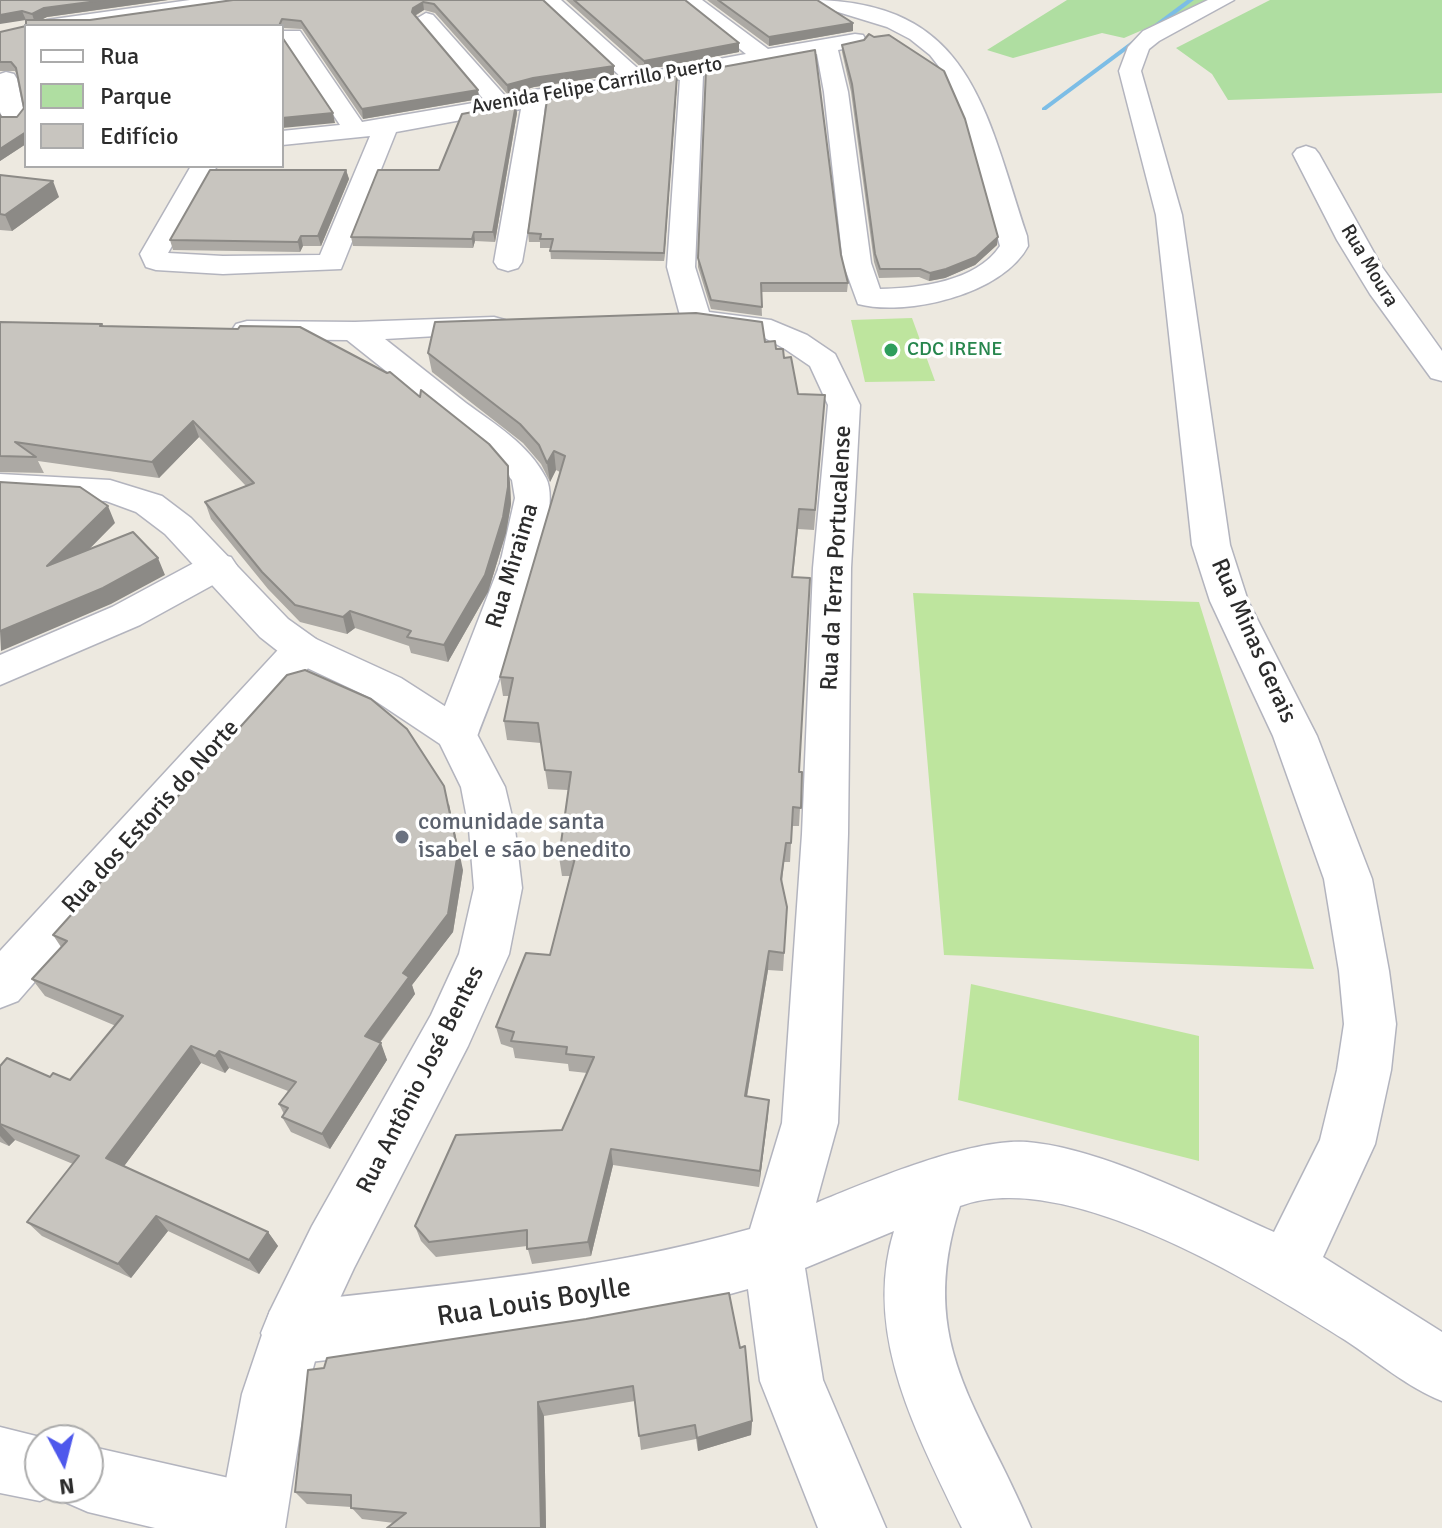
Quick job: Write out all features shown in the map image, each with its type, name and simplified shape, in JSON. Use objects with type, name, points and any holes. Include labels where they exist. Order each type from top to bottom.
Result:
[{"type":"street","points":[[61,24],[234,0]]},
{"type":"street","points":[[549,0],[637,79]]},
{"type":"street","points":[[689,0],[763,56]]},
{"type":"street","points":[[819,0],[911,30],[929,42],[954,70],[995,176],[1014,246],[1002,262],[974,279],[935,295],[868,298],[857,263],[836,92],[826,45]]},
{"type":"street","name":"Rua Minas Gerais","points":[[1224,0],[1151,36],[1139,47],[1130,71],[1169,215],[1211,545],[1229,601],[1295,736],[1348,879],[1364,971],[1370,1024],[1364,1070],[1347,1144],[1287,1269]]},
{"type":"street","points":[[426,19],[500,104]]},
{"type":"street","name":"Avenida Felipe Carrillo Puerto","points":[[284,138],[386,127],[534,97],[911,30]]},
{"type":"street","points":[[292,36],[356,131]]},
{"type":"street","name":"Rua da Terra Portucalense","points":[[692,69],[680,320],[771,329],[824,361],[844,405],[832,568],[825,834],[810,1123],[773,1252]]},
{"type":"street","points":[[6,79],[13,118]]},
{"type":"street","points":[[508,262],[524,177],[534,97]]},
{"type":"street","points":[[203,168],[154,254],[156,261],[223,265],[331,263],[386,127]]},
{"type":"street","name":"Rua Moura","points":[[1306,154],[1362,261],[1411,333],[1442,371]]},
{"type":"street","points":[[217,330],[355,331],[523,325]]},
{"type":"street","name":"Rua Miraima","points":[[355,331],[492,439],[531,481],[535,495],[532,516],[508,595],[456,734]]},
{"type":"street","name":"Rua Antônio José Bentes","points":[[0,485],[110,491],[149,504],[178,526],[274,628],[302,649],[386,688],[456,734],[483,787],[492,829],[498,888],[484,954],[450,1030],[333,1247],[292,1333],[274,1394],[251,1522]]},
{"type":"street","points":[[0,671],[126,616],[218,566]]},
{"type":"street","name":"Rua dos Estoris do Norte","points":[[0,986],[302,649]]},
{"type":"street","name":"Rua Louis Boylle","points":[[292,1333],[406,1323],[589,1296],[693,1275],[773,1252],[838,1223],[966,1176],[1025,1169],[1080,1179],[1178,1218],[1287,1269],[1401,1340],[1442,1370]]},
{"type":"street","points":[[922,1193],[914,1272],[914,1311],[932,1384],[997,1528]]},
{"type":"street","points":[[773,1252],[792,1381],[852,1528]]},
{"type":"street","points":[[0,1460],[24,1465]]},
{"type":"street","points":[[104,1483],[251,1522]]},
{"type":"green space","points":[[1067,0],[1212,0],[1124,38],[1102,33],[1013,58],[987,50]]},
{"type":"green space","points":[[1270,0],[1442,0],[1442,93],[1228,100],[1212,74],[1176,48]]},
{"type":"green space","name":"CDC IRENE","points":[[912,318],[935,381],[865,382],[851,320]]},
{"type":"green space","points":[[913,593],[1199,602],[1314,969],[944,955]]},
{"type":"green space","points":[[971,984],[1199,1036],[1199,1161],[958,1100]]},
{"type":"building","points":[[0,0],[105,0],[44,8],[32,14],[22,11],[0,15]]},
{"type":"building","points":[[233,0],[543,0],[614,66],[507,85],[434,4],[423,2],[412,12],[478,90],[362,109],[301,21],[282,19],[280,24],[26,24],[26,20],[90,20]]},
{"type":"building","points":[[574,0],[685,0],[739,43],[644,61]]},
{"type":"building","points":[[718,0],[817,0],[853,23],[769,37]]},
{"type":"building","points":[[24,26],[24,108],[16,68],[11,62],[0,62],[0,32]]},
{"type":"building","points":[[869,34],[874,37],[889,35],[944,71],[965,119],[998,237],[976,257],[930,273],[920,269],[880,269],[875,254],[852,84],[842,45],[864,40]]},
{"type":"building","points":[[284,40],[333,113],[284,118]]},
{"type":"building","points":[[815,50],[841,255],[848,283],[761,283],[762,307],[711,300],[698,258],[706,70]]},
{"type":"building","points":[[677,75],[664,253],[550,251],[553,239],[540,239],[541,234],[528,233],[547,100]]},
{"type":"building","points":[[516,104],[493,232],[474,232],[472,239],[351,237],[378,170],[439,170],[462,114]]},
{"type":"building","points":[[24,108],[24,133],[0,149],[0,115],[17,117]]},
{"type":"building","points":[[210,170],[346,170],[318,236],[301,236],[298,242],[170,240]]},
{"type":"building","points":[[0,175],[53,181],[5,215],[0,214]]},
{"type":"building","points":[[696,313],[762,322],[765,342],[775,341],[776,349],[783,349],[784,358],[791,357],[798,394],[825,395],[815,510],[799,509],[792,577],[810,578],[799,772],[802,772],[801,808],[793,807],[791,843],[786,843],[781,879],[787,907],[784,953],[769,951],[745,1096],[769,1100],[760,1171],[611,1149],[588,1242],[527,1249],[527,1230],[429,1242],[415,1226],[456,1135],[562,1130],[594,1057],[566,1054],[567,1047],[511,1041],[514,1032],[496,1027],[526,953],[550,955],[575,858],[559,857],[571,772],[545,770],[538,723],[504,721],[513,678],[500,677],[565,456],[554,451],[547,463],[539,445],[520,424],[428,353],[435,322]]},
{"type":"building","points":[[0,322],[238,329],[240,326],[300,327],[390,372],[420,397],[421,390],[489,444],[508,466],[503,517],[485,575],[444,645],[407,637],[411,631],[350,611],[343,617],[295,605],[262,572],[205,502],[254,483],[193,421],[152,462],[15,442],[36,457],[0,456]]},
{"type":"building","points":[[0,482],[80,487],[108,506],[47,566],[133,532],[158,558],[103,588],[0,631]]},
{"type":"building","points":[[305,670],[371,699],[407,729],[444,786],[458,852],[448,914],[403,973],[409,977],[365,1036],[381,1043],[322,1134],[282,1117],[288,1108],[279,1104],[296,1082],[219,1051],[215,1056],[191,1046],[106,1158],[268,1232],[249,1260],[156,1216],[118,1264],[27,1222],[79,1156],[0,1124],[0,1066],[7,1058],[50,1077],[53,1073],[70,1080],[123,1016],[32,979],[67,941],[53,935],[287,675]]},
{"type":"building","points":[[729,1293],[740,1348],[745,1346],[752,1421],[697,1438],[695,1425],[639,1436],[633,1386],[538,1402],[541,1528],[387,1528],[406,1513],[351,1508],[351,1495],[295,1492],[308,1370],[324,1368],[327,1358],[586,1319]]},
{"type":"waterway","points":[[1044,109],[1191,0]]},
{"type":"place","name":"CDC IRENE","points":[[891,350]]},
{"type":"place","name":"comunidade santa isabel e são benedito","points":[[402,837]]}]
